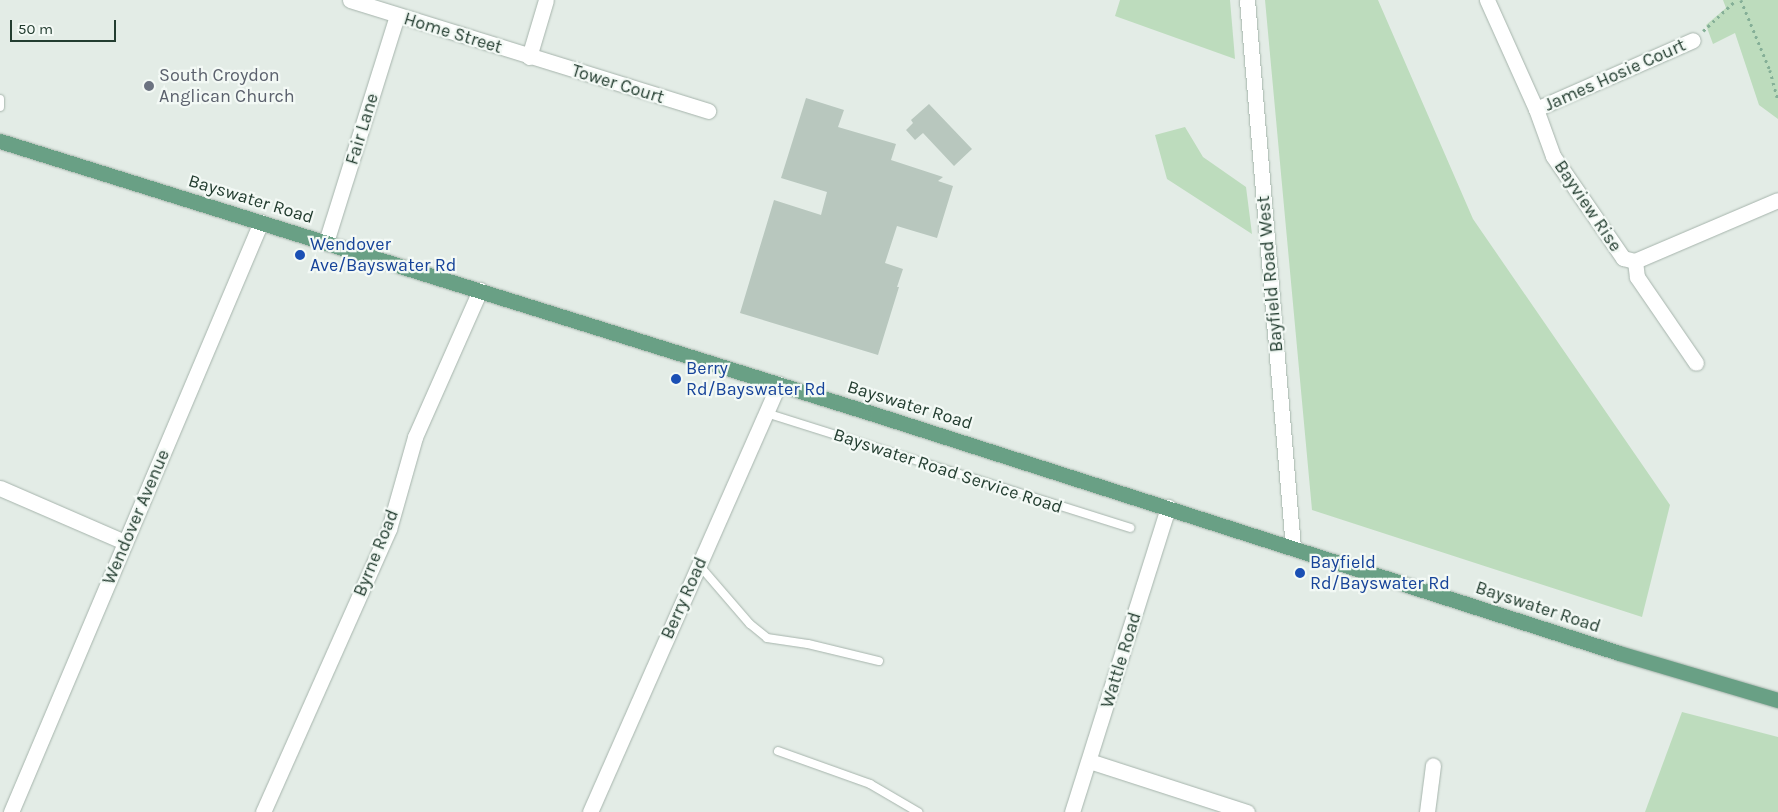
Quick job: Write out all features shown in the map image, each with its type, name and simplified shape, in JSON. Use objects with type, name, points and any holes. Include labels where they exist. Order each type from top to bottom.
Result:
[{"type":"main road","name":"Bayswater Road","points":[[0,142],[779,384],[1619,653],[1778,700]]},
{"type":"street","name":"Home Street","points":[[350,0],[529,57]]},
{"type":"street","points":[[529,57],[546,0]]},
{"type":"street","name":"Bayfield Road West","points":[[1247,0],[1292,548]]},
{"type":"street","name":"Bayview Rise","points":[[1487,0],[1536,109],[1553,156],[1623,258],[1635,260],[1778,200]]},
{"type":"street","name":"Fair Lane","points":[[326,242],[397,16]]},
{"type":"street","name":"James Hosie Court","points":[[1536,109],[1693,40]]},
{"type":"street","name":"Tower Court","points":[[529,57],[708,111]]},
{"type":"street","name":"Wendover Avenue","points":[[12,812],[261,222]]},
{"type":"street","points":[[1635,260],[1637,277],[1696,363]]},
{"type":"street","name":"Byrne Road","points":[[263,812],[389,529],[415,437],[480,290]]},
{"type":"street","name":"Berry Road","points":[[590,812],[779,384]]},
{"type":"street","points":[[0,488],[125,542]]},
{"type":"street","name":"Wattle Road","points":[[1072,812],[1090,761],[1168,507]]},
{"type":"street","points":[[1090,761],[1247,812]]},
{"type":"street","points":[[1427,812],[1433,764]]},
{"type":"lane","points":[[0,98],[0,107]]},
{"type":"lane","name":"Bayswater Road Service Road","points":[[766,413],[1130,528]]},
{"type":"lane","points":[[699,565],[750,624],[767,638],[808,644],[879,661]]},
{"type":"lane","points":[[778,751],[864,782],[918,812]]},
{"type":"path","points":[[1693,40],[1736,0]]},
{"type":"path","points":[[1741,0],[1770,70],[1778,100]]},
{"type":"green space","points":[[1120,0],[1230,0],[1235,59],[1115,16]]},
{"type":"green space","points":[[1265,0],[1378,0],[1473,219],[1670,505],[1642,617],[1312,510]]},
{"type":"green space","points":[[1723,0],[1778,0],[1778,119],[1759,105],[1735,33],[1713,44],[1706,25],[1726,8]]},
{"type":"green space","points":[[1185,127],[1203,157],[1246,187],[1252,234],[1167,179],[1155,135]]},
{"type":"green space","points":[[1682,712],[1778,737],[1778,812],[1645,812]]},
{"type":"building","points":[[806,98],[844,110],[838,127],[896,144],[891,160],[943,177],[938,181],[953,186],[937,238],[897,226],[885,263],[903,269],[878,355],[740,313],[774,200],[821,215],[827,192],[781,178]]},
{"type":"building","points":[[929,104],[972,149],[954,166],[923,133],[915,140],[906,130],[913,123],[911,120]]},
{"type":"place","name":"South Croydon Anglican Church","points":[[149,86]]},
{"type":"place","name":"Wendover Ave/Bayswater Rd","points":[[300,255]]},
{"type":"place","name":"Berry Rd/Bayswater Rd","points":[[676,379]]},
{"type":"place","name":"Bayfield Rd/Bayswater Rd","points":[[1300,573]]}]
